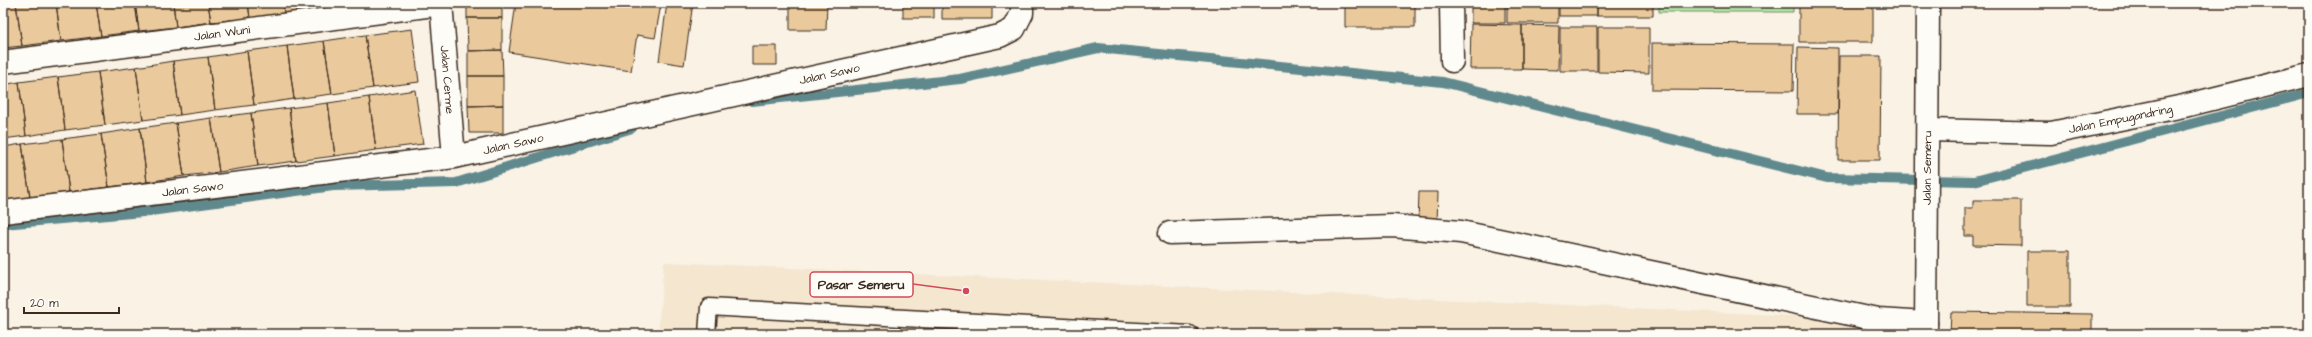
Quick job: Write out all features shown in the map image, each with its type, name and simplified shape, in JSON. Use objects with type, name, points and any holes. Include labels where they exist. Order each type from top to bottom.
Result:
[{"type":"street","name":"Jalan Wuni","points":[[3,62],[441,3]]},
{"type":"street","name":"Jalan Cerme","points":[[441,3],[454,157]]},
{"type":"street","name":"Jalan Sawo","points":[[3,212],[454,157],[1000,36],[1014,29],[1022,13],[1022,3]]},
{"type":"street","points":[[1452,3],[1452,61]]},
{"type":"street","name":"Jalan Semeru","points":[[1926,329],[1928,3]]},
{"type":"street","name":"Jalan Empugandring","points":[[1928,137],[2051,133],[2184,106],[2309,75]]},
{"type":"street","points":[[1170,233],[1392,226],[1429,228],[1461,232],[1926,329]]},
{"type":"lane","points":[[707,334],[709,307],[1190,334]]},
{"type":"shaded area","points":[[664,262],[1878,320],[1877,334],[658,334]]},
{"type":"green space","points":[[1659,3],[1793,3],[1793,12],[1659,12]]},
{"type":"building","points":[[3,3],[16,3],[22,46],[3,48]]},
{"type":"building","points":[[16,3],[56,3],[61,41],[22,46]]},
{"type":"building","points":[[56,3],[96,3],[101,36],[61,41]]},
{"type":"building","points":[[96,3],[135,3],[139,31],[101,36]]},
{"type":"building","points":[[135,3],[173,3],[176,27],[139,31]]},
{"type":"building","points":[[173,3],[208,3],[211,22],[176,27]]},
{"type":"building","points":[[208,3],[248,3],[250,18],[211,22]]},
{"type":"building","points":[[248,3],[283,3],[284,13],[250,18]]},
{"type":"building","points":[[283,3],[327,3],[328,8],[284,13]]},
{"type":"building","points":[[327,3],[368,3],[328,8]]},
{"type":"building","points":[[467,3],[502,3],[502,18],[467,18]]},
{"type":"building","points":[[516,3],[661,4],[655,38],[637,35],[631,71],[509,52]]},
{"type":"building","points":[[667,3],[693,3],[684,65],[659,61]]},
{"type":"building","points":[[790,3],[827,3],[826,30],[790,30]]},
{"type":"building","points":[[903,3],[934,3],[934,18],[903,18]]},
{"type":"building","points":[[942,3],[992,3],[992,19],[942,19]]},
{"type":"building","points":[[1345,3],[1415,3],[1415,27],[1345,27]]},
{"type":"building","points":[[1471,3],[1505,3],[1505,23],[1471,23]]},
{"type":"building","points":[[1507,3],[1558,3],[1558,23],[1507,23]]},
{"type":"building","points":[[1559,3],[1597,3],[1597,16],[1559,16]]},
{"type":"building","points":[[1597,3],[1653,3],[1653,16],[1597,16]]},
{"type":"building","points":[[1799,3],[1873,3],[1873,42],[1799,42]]},
{"type":"building","points":[[467,18],[502,18],[502,50],[468,51]]},
{"type":"building","points":[[1471,24],[1522,25],[1522,69],[1470,69]]},
{"type":"building","points":[[1522,25],[1559,26],[1558,70],[1522,69]]},
{"type":"building","points":[[1560,27],[1597,27],[1597,71],[1560,71]]},
{"type":"building","points":[[1598,27],[1649,27],[1649,73],[1598,72]]},
{"type":"building","points":[[412,29],[419,82],[373,88],[365,35]]},
{"type":"building","points":[[365,35],[373,88],[332,94],[324,41]]},
{"type":"building","points":[[324,41],[332,94],[294,99],[287,46]]},
{"type":"building","points":[[1652,43],[1794,44],[1793,91],[1652,90]]},
{"type":"building","points":[[287,46],[294,99],[254,105],[247,51]]},
{"type":"building","points":[[752,46],[777,46],[777,65],[752,65]]},
{"type":"building","points":[[1798,47],[1838,48],[1838,114],[1797,114]]},
{"type":"building","points":[[502,50],[503,76],[468,76],[468,51]]},
{"type":"building","points":[[247,51],[254,105],[215,110],[208,57]]},
{"type":"building","points":[[1839,56],[1881,56],[1880,160],[1838,160]]},
{"type":"building","points":[[208,57],[215,110],[180,115],[173,61]]},
{"type":"building","points":[[173,61],[180,115],[143,120],[136,67]]},
{"type":"building","points":[[136,67],[143,120],[105,125],[98,72]]},
{"type":"building","points":[[98,72],[105,125],[65,130],[58,77]]},
{"type":"building","points":[[468,76],[503,76],[503,105],[468,106]]},
{"type":"building","points":[[58,77],[65,130],[26,136],[19,82]]},
{"type":"building","points":[[19,82],[26,136],[3,139],[3,85]]},
{"type":"building","points":[[415,90],[423,144],[376,150],[369,97]]},
{"type":"building","points":[[369,97],[376,150],[335,156],[328,103]]},
{"type":"building","points":[[328,103],[335,156],[296,161],[289,108]]},
{"type":"building","points":[[503,105],[503,133],[469,133],[468,106]]},
{"type":"building","points":[[289,108],[296,161],[258,166],[251,113]]},
{"type":"building","points":[[251,113],[258,166],[219,172],[211,118]]},
{"type":"building","points":[[211,118],[219,172],[184,176],[176,123]]},
{"type":"building","points":[[176,123],[184,176],[147,182],[140,128]]},
{"type":"building","points":[[140,128],[147,182],[109,187],[101,134]]},
{"type":"building","points":[[101,134],[109,187],[69,192],[62,139]]},
{"type":"building","points":[[62,139],[69,192],[30,197],[22,144]]},
{"type":"building","points":[[22,144],[30,197],[3,201],[3,147]]},
{"type":"building","points":[[1419,192],[1438,192],[1437,224],[1418,224]]},
{"type":"building","points":[[1973,200],[2021,200],[2021,246],[1973,245],[1973,236],[1965,236],[1965,208],[1973,208]]},
{"type":"building","points":[[2027,251],[2070,251],[2070,307],[2027,307]]},
{"type":"building","points":[[1951,312],[2092,314],[2092,334],[1950,334]]},
{"type":"waterway","points":[[752,101],[960,79],[1098,48],[1443,82],[1827,178],[1974,181],[2309,93]]},
{"type":"waterway","points":[[3,224],[143,212],[333,186],[456,183],[632,128]]},
{"type":"place","name":"Pasar Semeru","points":[[966,291]]}]
